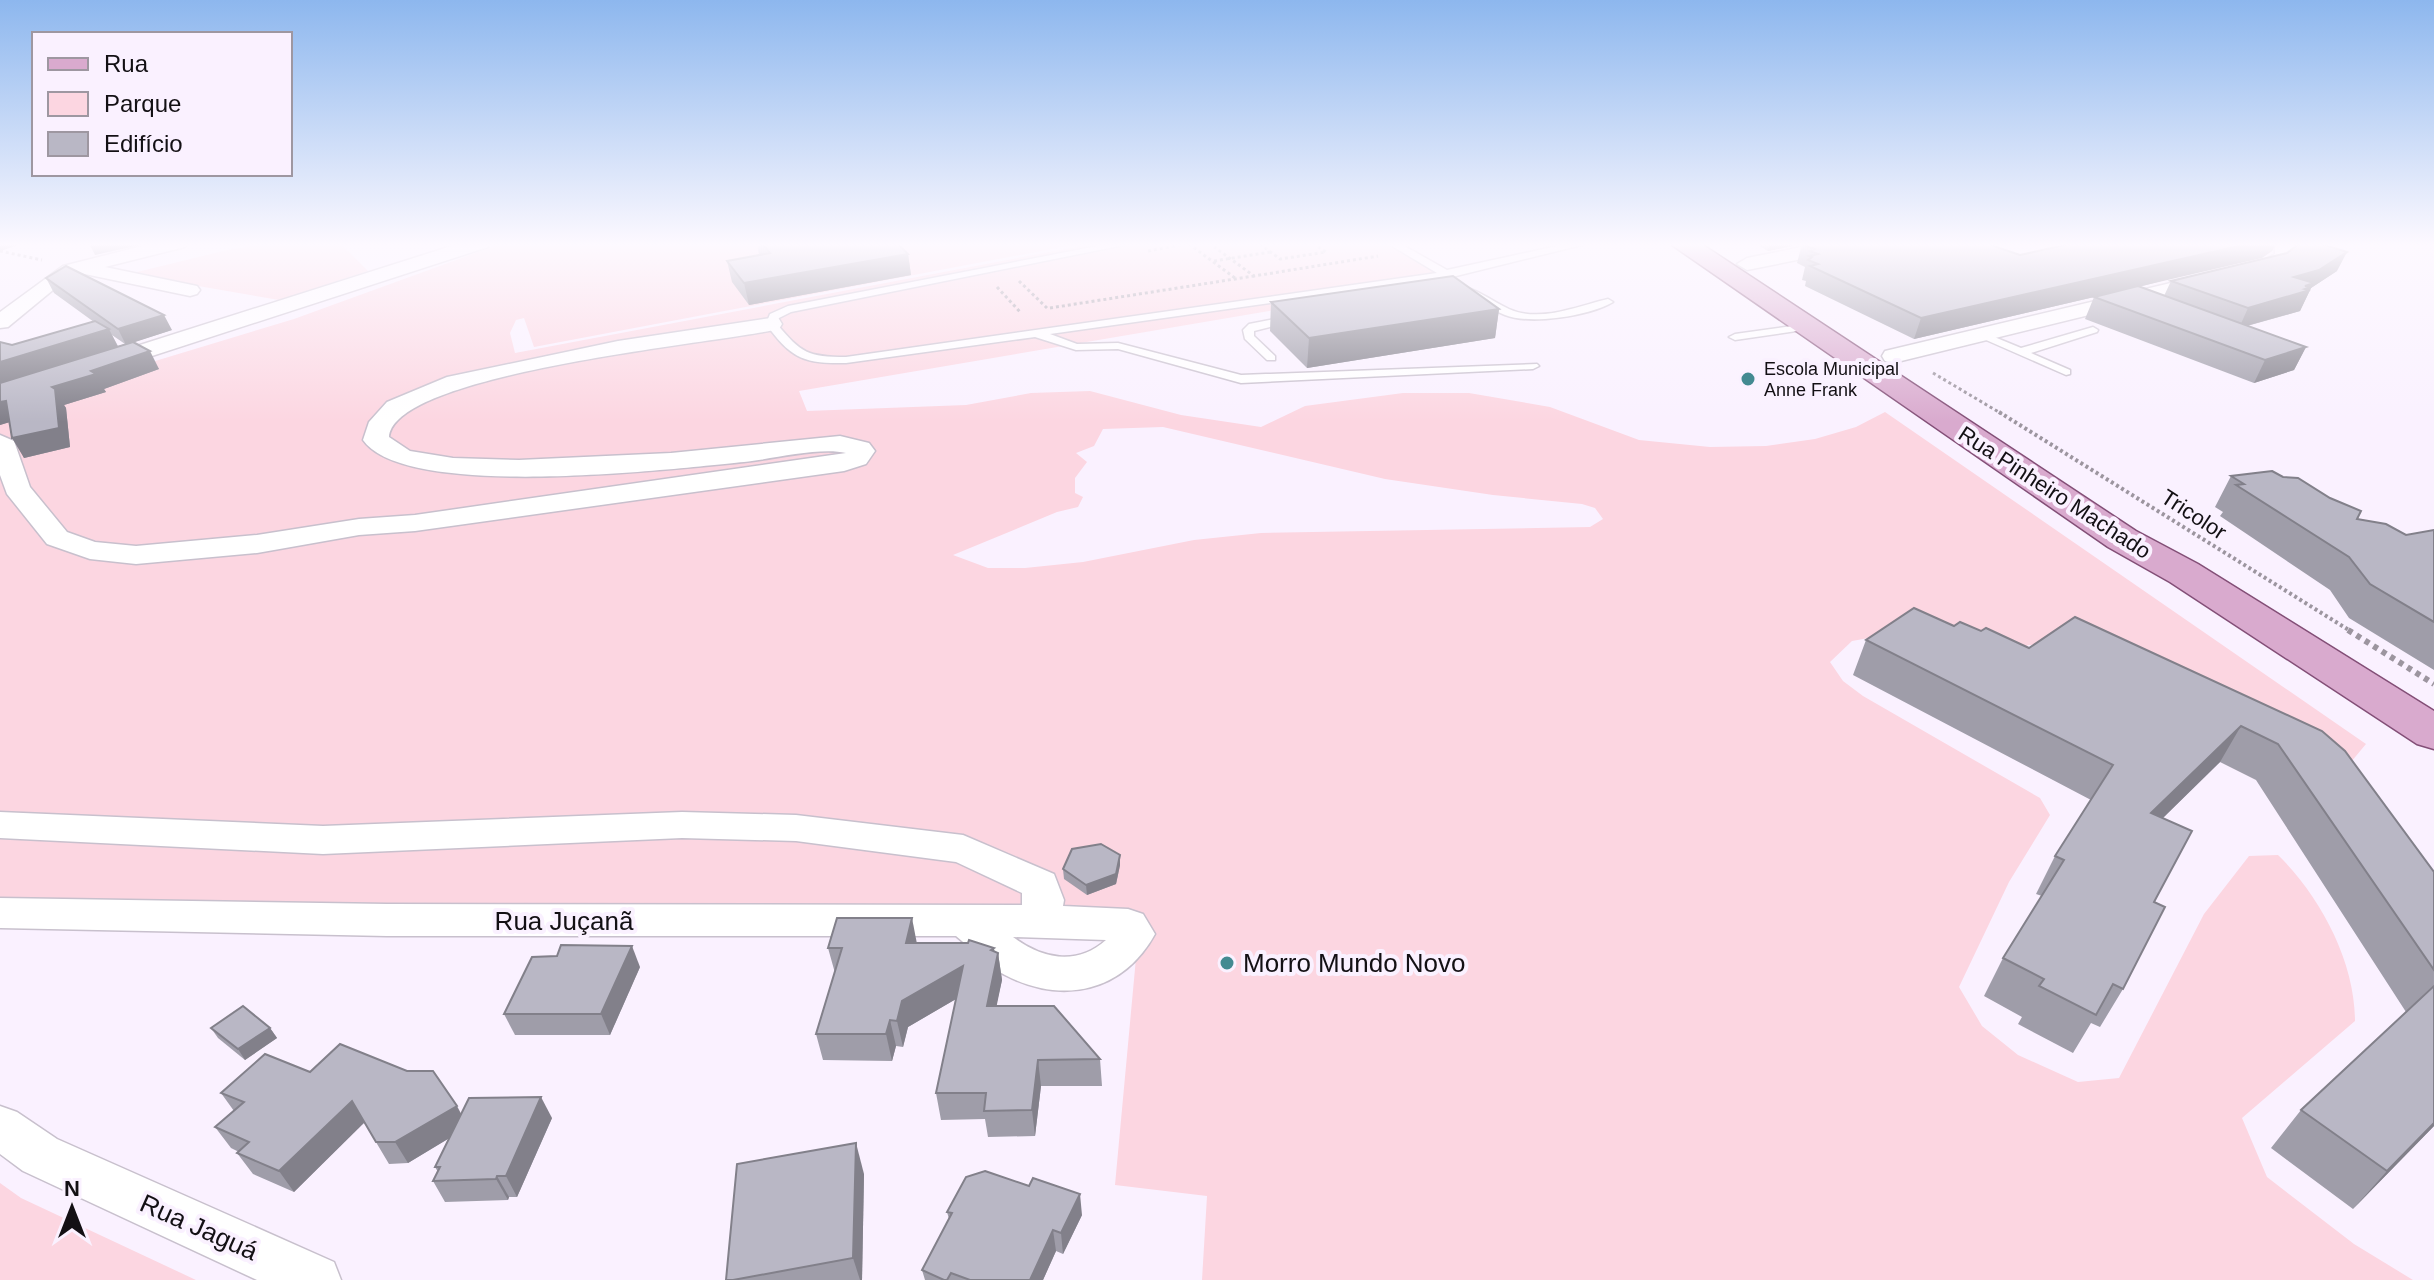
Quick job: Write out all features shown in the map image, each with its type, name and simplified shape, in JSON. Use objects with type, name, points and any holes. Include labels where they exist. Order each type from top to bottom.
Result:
[{"type":"main road","name":"Rua Pinheiro Machado","points":[[1770,303],[2122,539],[2184,573],[2434,733]]},
{"type":"main road","name":"Rua Pinheiro Machado","points":[[1808,303],[2434,702]]},
{"type":"street","points":[[0,322],[24,303]]},
{"type":"street","points":[[86,369],[294,303]]},
{"type":"street","points":[[1893,356],[2116,303]]},
{"type":"street","points":[[2141,303],[2166,312]]},
{"type":"street","points":[[0,443],[5,446],[17,488],[57,538],[90,550],[136,555],[257,544],[323,532],[415,523],[844,463],[857,458],[862,451],[860,448],[840,444],[585,467],[492,469],[411,460],[387,452],[376,440],[378,425],[393,409],[418,395],[449,384],[578,354],[771,324]]},
{"type":"street","points":[[0,825],[323,840],[682,825],[796,828],[963,849],[997,862],[1040,884],[1044,900],[1039,921]]},
{"type":"street","name":"Rua Juçanã","points":[[0,913],[387,920],[1039,921],[1128,925],[1134,934],[1126,950],[1109,963],[1080,974],[1021,964],[967,923]]},
{"type":"street","name":"Rua Jaguá","points":[[0,1127],[40,1155],[315,1280]]},
{"type":"lane","points":[[820,303],[788,309],[774,316],[771,324],[798,357],[815,361],[846,360],[1247,303]]},
{"type":"lane","points":[[1493,303],[1508,313],[1528,318],[1604,303]]},
{"type":"lane","points":[[1271,358],[1249,337],[1248,330],[1253,326],[1298,318]]},
{"type":"lane","points":[[1735,337],[1806,327]]},
{"type":"lane","points":[[2021,352],[2093,330]]},
{"type":"lane","points":[[1034,332],[1076,347],[1118,346],[1241,379],[1533,366]]},
{"type":"lane","points":[[1983,336],[2066,372]]},
{"type":"path","points":[[1011,303],[1021,313]]},
{"type":"path","points":[[1042,303],[1047,308]]},
{"type":"path","name":"Tricolor","points":[[1937,373],[2434,684]]},
{"type":"green space","points":[[339,303],[768,303],[534,347],[524,318],[516,320],[510,333],[515,353],[781,303],[1318,303],[799,391],[807,411],[966,405],[1031,393],[1090,391],[1181,415],[1261,427],[1305,406],[1403,393],[1469,393],[1550,407],[1639,440],[1710,447],[1766,446],[1815,439],[1856,427],[1885,412],[2366,744],[2351,762],[2080,646],[2029,645],[2003,656],[1891,634],[1852,641],[1830,662],[1843,681],[1863,696],[2040,798],[2050,815],[2009,882],[1959,987],[1982,1026],[2018,1055],[2078,1082],[2119,1078],[2204,914],[2249,856],[2278,855],[2308,890],[2332,931],[2349,976],[2355,1021],[2242,1118],[2267,1177],[2354,1244],[2413,1280],[1202,1280],[1207,1196],[1115,1185],[1136,958],[1134,934],[0,903],[0,408]],"holes":[[[1163,427],[1385,479],[1582,504],[1595,508],[1603,519],[1590,527],[1261,533],[1194,540],[1083,562],[1025,568],[988,568],[953,555],[1057,512],[1078,507],[1083,497],[1075,493],[1075,478],[1087,462],[1076,453],[1094,446],[1103,429]]]},
{"type":"green space","points":[[0,1183],[21,1198],[196,1280],[0,1280]]},
{"type":"building","points":[[81,303],[139,303],[164,315],[118,329]]},
{"type":"building","points":[[1272,303],[1490,303],[1499,309],[1309,338]]},
{"type":"building","points":[[1888,303],[1988,303],[1921,318]]},
{"type":"building","points":[[2110,303],[2184,303],[2306,347],[2265,360]]},
{"type":"building","points":[[2233,303],[2266,303],[2248,308]]},
{"type":"building","points":[[95,321],[109,329],[0,362],[0,342],[12,345]]},
{"type":"building","points":[[133,342],[150,351],[91,371],[96,374],[52,387],[55,389],[59,428],[12,438],[6,401],[0,402],[0,383]]},
{"type":"building","points":[[2272,471],[2283,477],[2298,478],[2330,498],[2361,511],[2357,519],[2386,524],[2406,535],[2434,530],[2434,622],[2370,584],[2349,557],[2236,485],[2244,484],[2231,476]]},
{"type":"building","points":[[1914,608],[1954,626],[1960,622],[1981,631],[1986,628],[2029,648],[2075,617],[2322,731],[2345,751],[2434,872],[2434,970],[2278,744],[2241,726],[2151,813],[2192,831],[2154,902],[2165,907],[2123,989],[2113,984],[2096,1015],[2039,986],[2044,979],[2003,958],[2064,860],[2055,856],[2113,765],[1866,640]]},
{"type":"building","points":[[1101,844],[1120,855],[1116,874],[1086,885],[1063,869],[1072,849]]},
{"type":"building","points":[[837,918],[912,918],[906,943],[968,943],[969,940],[994,948],[991,950],[998,953],[987,1006],[1054,1006],[1100,1059],[1038,1060],[1032,1110],[984,1111],[986,1093],[936,1093],[963,966],[902,1001],[897,1021],[890,1020],[886,1034],[816,1034],[842,948],[828,948]]},
{"type":"building","points":[[561,945],[632,946],[601,1014],[504,1014],[532,957],[557,956]]},
{"type":"building","points":[[2434,986],[2434,1123],[2387,1171],[2301,1110]]},
{"type":"building","points":[[243,1006],[270,1028],[238,1049],[211,1028]]},
{"type":"building","points":[[340,1044],[407,1071],[433,1071],[457,1106],[395,1142],[376,1142],[352,1101],[279,1171],[237,1153],[249,1142],[215,1127],[244,1102],[221,1093],[265,1054],[310,1072]]},
{"type":"building","points":[[541,1097],[506,1176],[433,1181],[440,1167],[435,1167],[469,1098]]},
{"type":"building","points":[[856,1143],[853,1258],[726,1280],[737,1164]]},
{"type":"building","points":[[985,1171],[1029,1186],[1033,1178],[1080,1194],[1061,1233],[1053,1230],[1030,1280],[970,1280],[951,1273],[944,1280],[922,1270],[952,1213],[947,1212],[966,1177]]},
{"type":"place","name":"Escola Municipal Anne Frank","points":[[1748,379]]},
{"type":"place","name":"Morro Mundo Novo","points":[[1227,963]]}]
